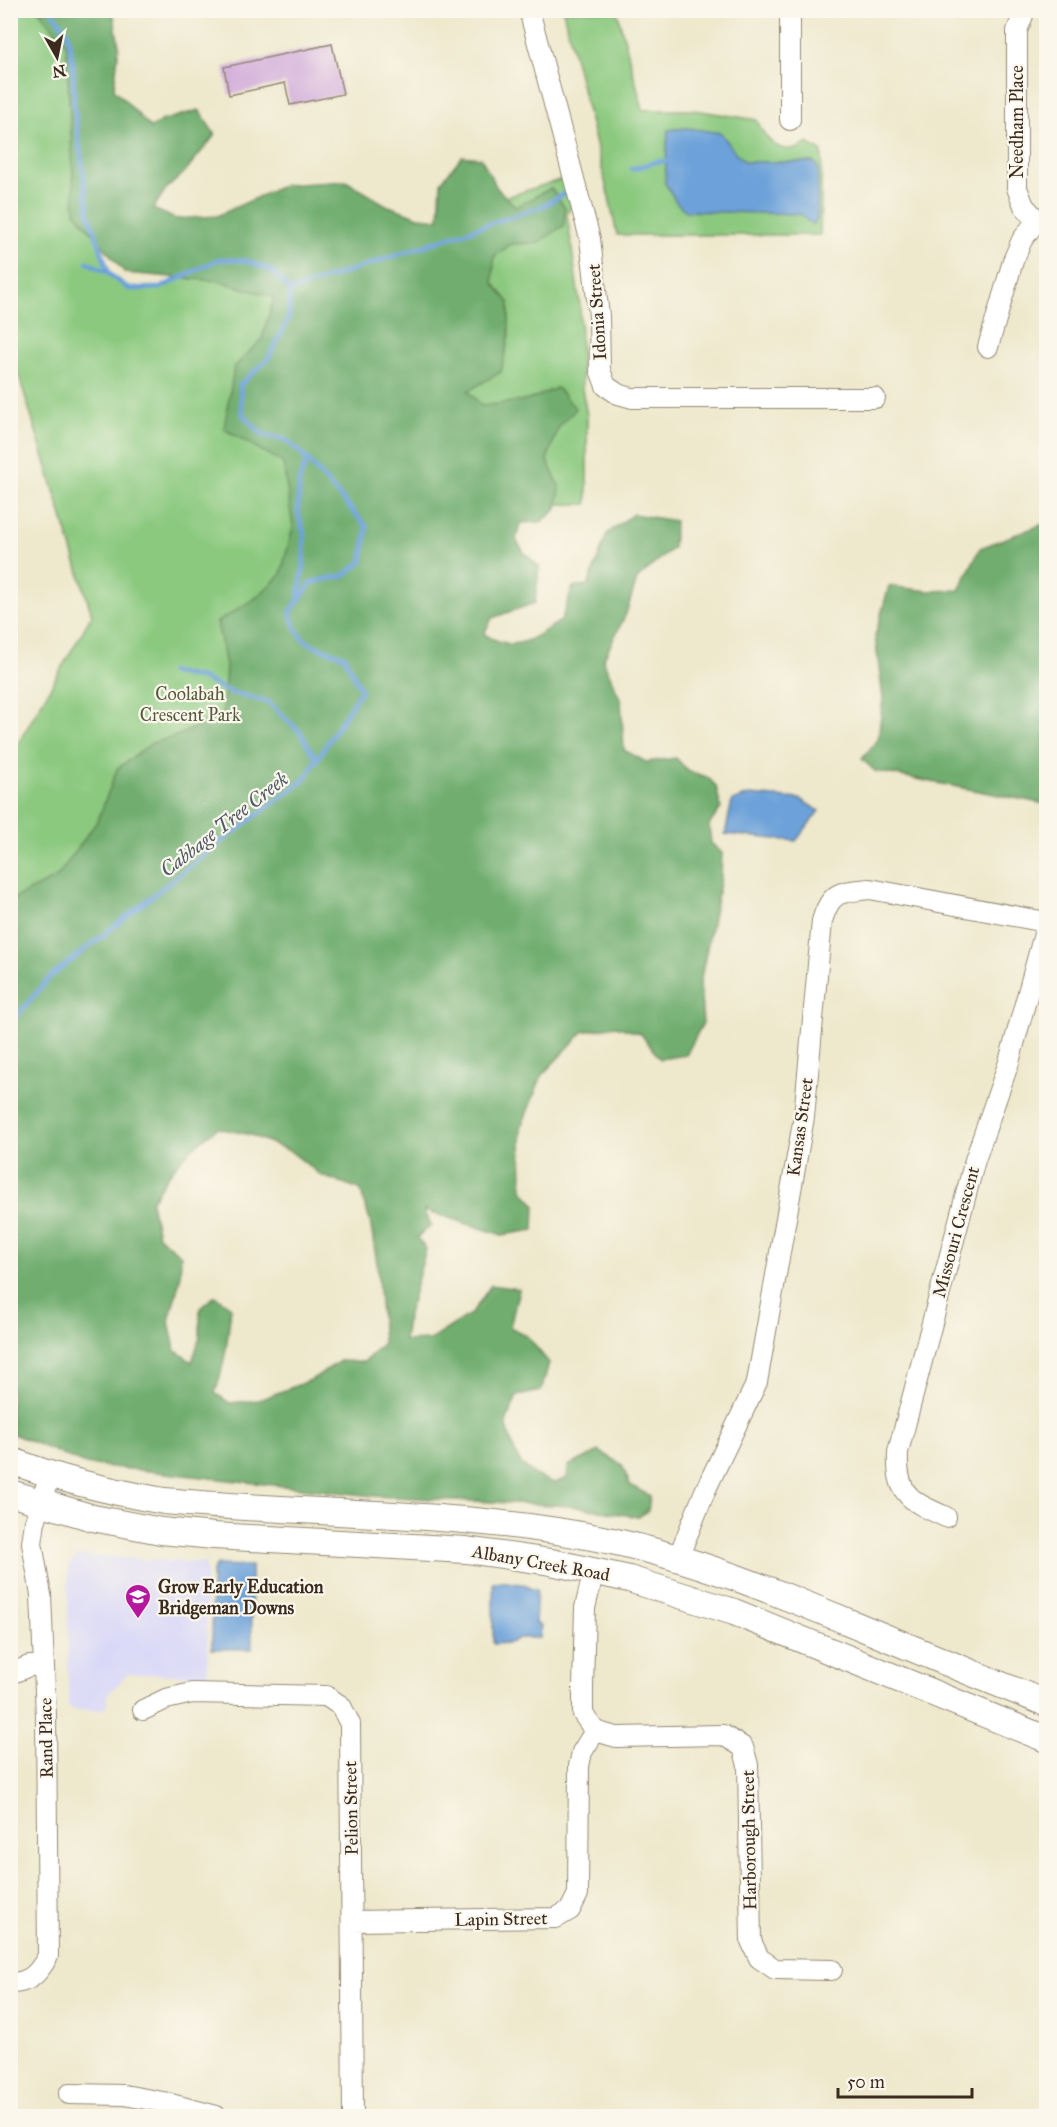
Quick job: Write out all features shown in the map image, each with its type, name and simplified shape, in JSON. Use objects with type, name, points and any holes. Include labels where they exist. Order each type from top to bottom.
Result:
[{"type":"main road","name":"Albany Creek Road","points":[[10,1460],[104,1489],[164,1501],[446,1518],[529,1527],[611,1541],[678,1558],[770,1590],[1047,1703]]},
{"type":"main road","name":"Albany Creek Road","points":[[10,1492],[115,1523],[180,1533],[466,1550],[506,1554],[594,1570],[649,1584],[734,1612],[1047,1739]]},
{"type":"street","name":"Idonia Street","points":[[529,10],[590,238],[599,316],[600,370],[606,386],[618,394],[632,398],[875,399]]},
{"type":"street","points":[[790,10],[790,120]]},
{"type":"street","name":"Needham Place","points":[[1025,10],[1017,31],[1017,188],[1024,206],[1042,221]]},
{"type":"street","points":[[988,347],[1013,261],[1022,240],[1042,221]]},
{"type":"street","name":"Kansas Street","points":[[678,1558],[705,1491],[757,1382],[804,1117],[822,921],[827,904],[842,892],[870,889],[1047,922]]},
{"type":"street","name":"Missouri Crescent","points":[[946,1517],[919,1505],[910,1498],[903,1488],[897,1471],[898,1452],[975,1160],[1009,1062],[1047,927]]},
{"type":"street","name":"Rand Place","points":[[10,1983],[20,1983],[38,1973],[48,1956],[44,1666],[41,1595],[32,1543],[35,1522],[50,1474]]},
{"type":"street","points":[[594,1570],[585,1608],[583,1714],[595,1731]]},
{"type":"street","points":[[10,1674],[29,1666],[44,1666]]},
{"type":"street","name":"Pelion Street","points":[[143,1710],[166,1699],[192,1693],[326,1696],[341,1706],[350,1724],[353,2116]]},
{"type":"street","name":"Lapin Street","points":[[352,1921],[556,1918],[570,1910],[578,1894],[579,1766],[582,1752],[595,1731]]},
{"type":"street","name":"Harborough Street","points":[[595,1731],[616,1737],[723,1735],[743,1747],[748,1765],[751,1941],[759,1958],[775,1969],[832,1970]]},
{"type":"street","points":[[69,2094],[124,2095],[216,2116]]},
{"type":"shaded area","name":"Grow Early Education Bridgeman Downs","points":[[78,1555],[206,1563],[208,1675],[128,1674],[107,1695],[107,1706],[102,1710],[74,1710],[68,1706],[68,1566]]},
{"type":"green space","name":"Coolabah Crescent Park","points":[[51,10],[67,32],[89,214],[109,274],[129,289],[160,288],[219,259],[272,271],[566,178],[573,203],[567,214],[580,306],[582,389],[587,415],[587,504],[350,506],[294,629],[11,1024],[11,756],[92,615],[11,350],[11,11]]},
{"type":"green space","points":[[39,11],[113,11],[119,46],[114,89],[151,128],[161,121],[199,110],[215,135],[184,173],[165,190],[153,209],[176,219],[217,216],[284,185],[346,181],[386,205],[419,217],[439,219],[441,182],[462,156],[481,158],[497,188],[516,207],[551,188],[565,208],[564,225],[538,243],[511,244],[494,257],[493,283],[509,302],[509,336],[501,372],[468,391],[482,406],[528,400],[557,388],[576,409],[559,426],[547,460],[560,488],[557,509],[541,522],[520,523],[516,540],[523,551],[539,567],[535,603],[492,618],[484,634],[496,640],[515,644],[541,633],[561,621],[573,587],[588,585],[607,534],[633,514],[675,521],[673,548],[637,579],[626,614],[603,660],[621,701],[624,750],[646,762],[676,758],[688,771],[707,777],[716,786],[721,808],[709,825],[711,843],[722,853],[721,878],[700,983],[703,1023],[686,1055],[660,1059],[641,1034],[616,1026],[583,1032],[542,1075],[521,1128],[522,1190],[535,1204],[534,1230],[502,1235],[424,1210],[431,1225],[417,1238],[426,1249],[407,1318],[404,1341],[430,1340],[472,1313],[491,1285],[519,1289],[510,1327],[527,1336],[549,1363],[541,1391],[517,1396],[506,1422],[516,1454],[532,1473],[554,1483],[567,1478],[568,1466],[599,1451],[622,1465],[630,1485],[650,1496],[648,1511],[638,1517],[571,1506],[373,1496],[85,1464],[11,1433],[11,900],[57,877],[98,820],[117,769],[152,743],[177,736],[223,714],[226,666],[217,622],[257,597],[281,574],[293,527],[283,463],[224,429],[234,367],[262,339],[274,297],[218,281],[125,273],[75,212],[66,44]],"holes":[[[218,1128],[251,1135],[290,1151],[322,1176],[360,1189],[370,1221],[377,1263],[383,1343],[364,1362],[340,1361],[311,1380],[259,1400],[230,1403],[215,1393],[224,1361],[231,1307],[215,1296],[200,1308],[200,1337],[192,1362],[175,1350],[169,1321],[180,1279],[181,1255],[158,1236],[151,1202],[165,1179],[180,1161]]]},
{"type":"green space","points":[[563,11],[617,11],[643,110],[694,110],[757,120],[766,137],[781,148],[796,149],[808,143],[822,152],[820,235],[617,235]]},
{"type":"green space","points":[[1046,523],[1046,804],[875,771],[862,759],[878,739],[883,699],[875,636],[889,586],[929,591],[959,590],[980,548]]},
{"type":"water","points":[[687,128],[721,133],[745,162],[813,162],[818,167],[817,220],[813,224],[801,214],[686,211],[677,203],[665,183],[668,130]]},
{"type":"water","points":[[749,795],[800,799],[819,811],[796,841],[725,834],[732,801]]},
{"type":"water","points":[[218,1565],[251,1566],[252,1649],[212,1649],[212,1573]]},
{"type":"water","points":[[500,1581],[527,1585],[537,1590],[535,1623],[541,1626],[540,1638],[519,1638],[510,1643],[493,1644],[493,1583]]},
{"type":"building","points":[[332,44],[343,94],[290,105],[285,83],[229,95],[224,67]]},
{"type":"waterway","name":"Cabbage Tree Creek","points":[[10,1024],[49,978],[218,844],[304,780],[361,690],[344,656],[309,643],[298,632],[290,612],[312,582],[343,576],[362,562],[367,527],[300,452],[286,440],[261,434],[242,413],[240,385],[268,359],[289,318],[290,291],[272,271],[248,261],[219,259],[160,288],[129,289],[109,274],[89,214],[74,106],[73,63],[67,32],[51,10]]},
{"type":"waterway","points":[[632,169],[666,161]]},
{"type":"waterway","points":[[290,291],[543,206],[569,191]]},
{"type":"waterway","points":[[87,262],[109,273]]},
{"type":"waterway","points":[[298,599],[304,565],[304,534],[298,512],[299,482],[307,459]]},
{"type":"waterway","points":[[171,672],[201,678],[230,692],[268,702],[300,732],[317,760]]},
{"type":"place","name":"Grow Early Education Bridgeman Downs","points":[[138,1620]]}]
